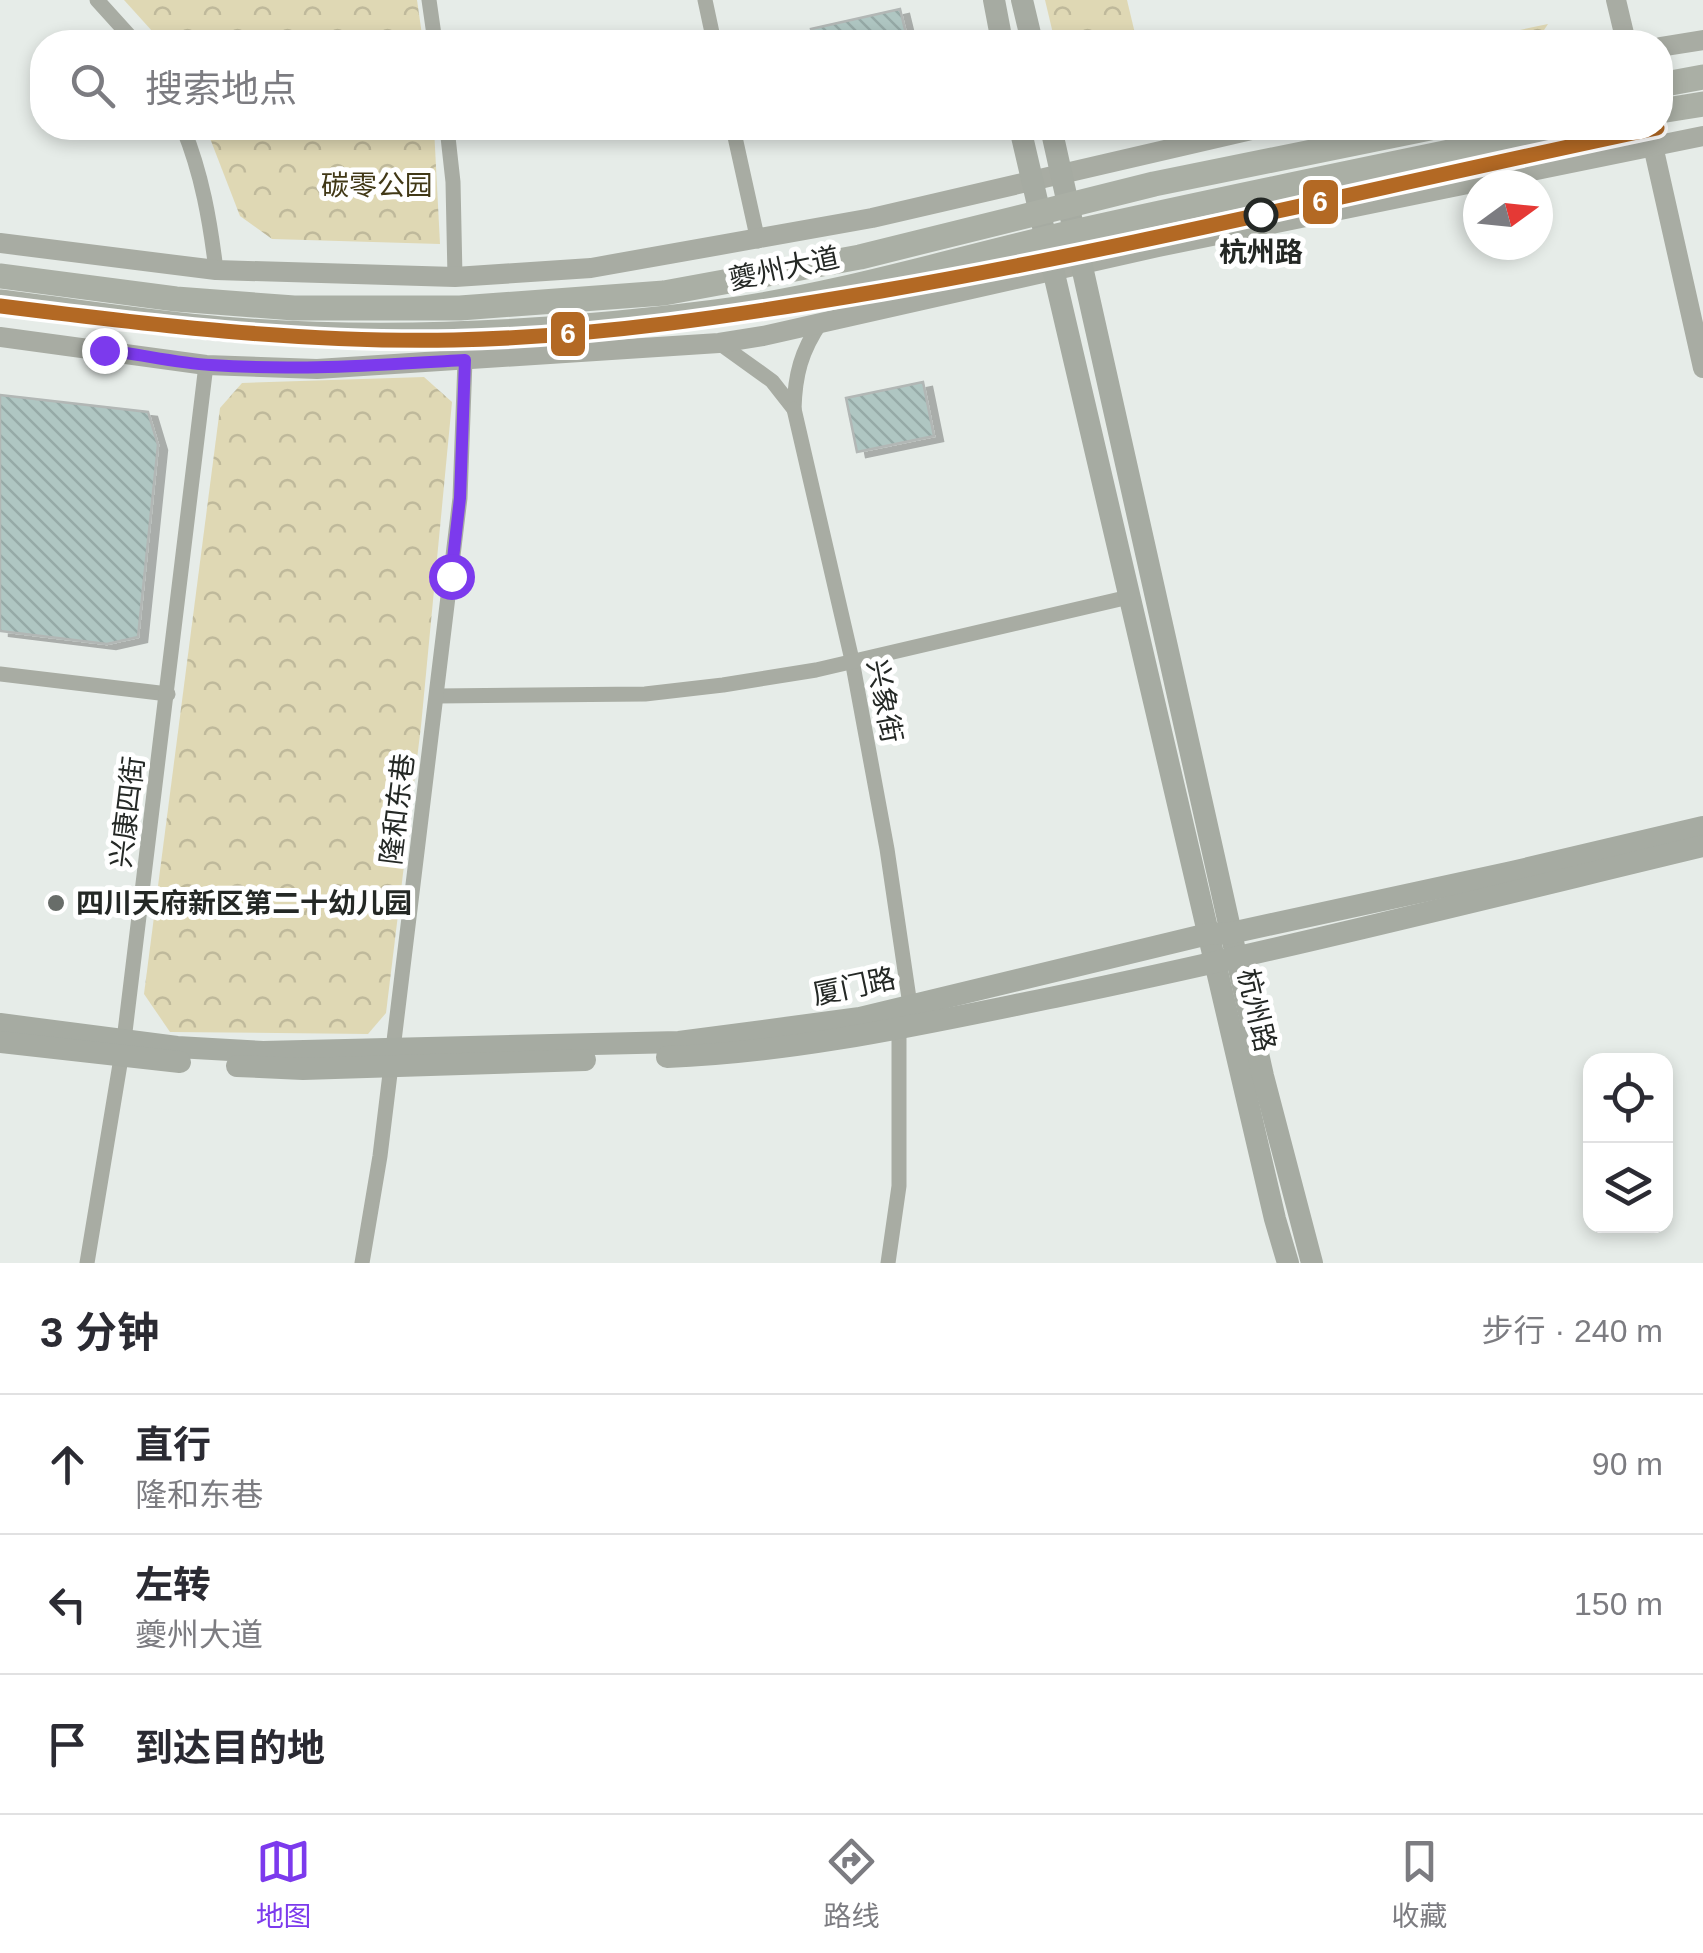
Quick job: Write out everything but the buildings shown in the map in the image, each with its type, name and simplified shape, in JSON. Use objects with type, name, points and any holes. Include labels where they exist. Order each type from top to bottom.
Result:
[{"type":"main road","points":[[994,0],[1000,30]]},
{"type":"main road","points":[[1022,0],[1029,30]]},
{"type":"main road","points":[[1673,83],[1703,77]]},
{"type":"main road","points":[[1673,110],[1703,104]]},
{"type":"main road","name":"杭州路","points":[[1023,140],[1129,597],[1220,934]]},
{"type":"main road","name":"杭州路","points":[[1054,140],[1226,961],[1275,1219],[1288,1263]]},
{"type":"main road","name":"夔州大道","points":[[0,276],[176,299],[279,306],[460,308],[664,293],[860,257],[1172,180],[1370,140]]},
{"type":"main road","name":"夔州大道","points":[[0,302],[256,331],[461,332],[566,327],[722,311],[1509,140]]},
{"type":"main road","name":"厦门路","points":[[0,1024],[248,1067],[679,1042],[815,1026],[1703,827]]},
{"type":"main road","name":"厦门路","points":[[390,1059],[712,1055],[788,1048],[1226,961],[1703,846]]},
{"type":"main road","name":"杭州路","points":[[1226,961],[1312,1263]]},
{"type":"main road","name":"厦门路","points":[[0,1042],[122,1048]]},
{"type":"street","points":[[97,0],[123,30]]},
{"type":"street","points":[[429,0],[433,30]]},
{"type":"street","points":[[705,0],[711,30]]},
{"type":"street","points":[[1616,0],[1623,30]]},
{"type":"street","points":[[1673,46],[1703,40]]},
{"type":"street","points":[[1673,136],[1703,136]]},
{"type":"street","points":[[188,140],[210,215],[216,270]]},
{"type":"street","points":[[448,140],[453,182],[455,277]]},
{"type":"street","points":[[736,140],[758,241]]},
{"type":"street","name":"夔州大道","points":[[0,243],[216,270],[455,277],[592,268],[872,218],[1206,140]]},
{"type":"street","points":[[0,337],[206,365],[317,369],[719,343],[1053,272],[1634,140]]},
{"type":"street","points":[[1653,140],[1703,368]]},
{"type":"street","name":"兴象街","points":[[821,322],[804,346],[797,368],[794,410],[852,660],[887,849],[910,1005]]},
{"type":"street","name":"兴象街","points":[[719,343],[772,381],[794,410]]},
{"type":"street","name":"隆和东巷","points":[[362,1263],[380,1156],[460,498],[465,360]]},
{"type":"street","name":"兴康四街","points":[[87,1263],[122,1048],[206,365]]},
{"type":"street","points":[[437,696],[645,694],[816,670],[1129,597]]},
{"type":"street","points":[[0,674],[168,694]]},
{"type":"street","points":[[888,1263],[899,1186],[899,1029]]},
{"type":"green space","points":[[124,0],[417,0],[421,30],[151,30]]},
{"type":"green space","points":[[1045,0],[1127,0],[1134,30],[1052,30]]},
{"type":"green space","points":[[1548,24],[1544,30],[1520,30]]},
{"type":"green space","name":"碳零公园","points":[[211,140],[435,140],[440,244],[272,239],[240,216]]},
{"type":"green space","points":[[424,377],[452,402],[421,726],[386,1013],[368,1034],[170,1032],[144,994],[220,408],[242,383]]},
{"type":"transit line","name":"6","points":[[0,306],[170,326],[340,339],[454,340],[615,330],[775,308],[978,273],[1602,140]]},
{"type":"place","name":"杭州路","points":[[1261,215]]},
{"type":"place","name":"四川天府新区第二十幼儿园","points":[[56,903]]},
{"type":"route","points":[[104,350],[206,365],[317,369],[465,360],[460,498],[451,576]]}]
